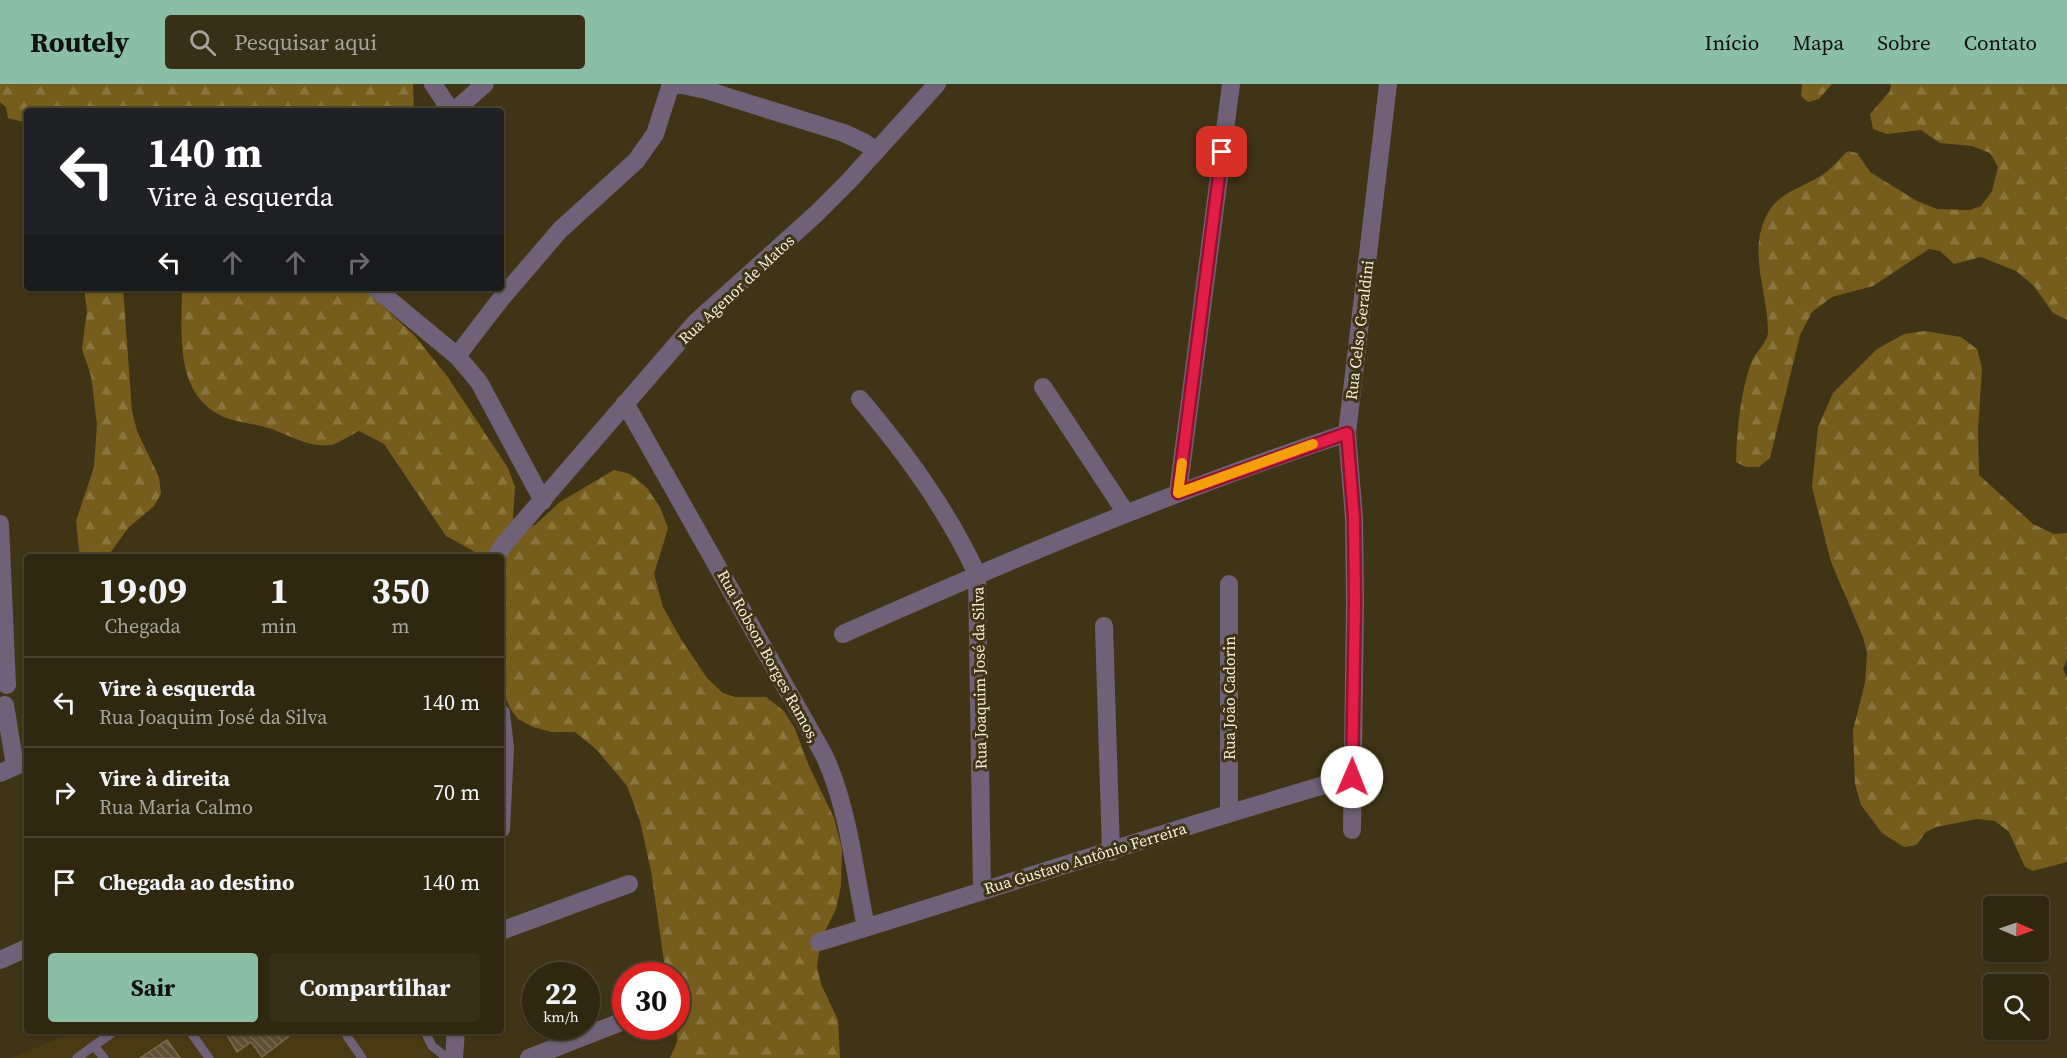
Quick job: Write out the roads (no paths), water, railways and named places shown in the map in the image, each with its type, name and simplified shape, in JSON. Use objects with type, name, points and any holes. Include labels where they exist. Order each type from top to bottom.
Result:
[{"type":"street","points":[[433,84],[450,108]]},
{"type":"street","points":[[456,108],[485,84]]},
{"type":"street","points":[[457,356],[560,230],[636,161],[655,134],[671,84]]},
{"type":"street","points":[[677,84],[706,87],[844,133],[876,151]]},
{"type":"street","points":[[1178,493],[1231,84]]},
{"type":"street","name":"Rua Celso Geraldini","points":[[1352,830],[1354,518],[1347,433],[1388,84]]},
{"type":"street","name":"Rua Agenor de Matos","points":[[497,554],[696,322],[816,214],[876,151],[933,85]]},
{"type":"street","points":[[379,291],[457,356],[479,382],[543,501]]},
{"type":"street","points":[[1043,387],[1126,513]]},
{"type":"street","points":[[843,634],[977,574],[963,544],[935,496],[903,450],[860,399]]},
{"type":"street","name":"Rua Robson Borges Ramos,","points":[[625,403],[828,763],[843,805],[866,927]]},
{"type":"street","name":"Rua Joaquim José da Silva","points":[[982,890],[977,574],[1178,493],[1347,433]]},
{"type":"street","points":[[0,524],[5,645],[4,693],[14,767]]},
{"type":"street","name":"Rua João Cadorin","points":[[1229,584],[1229,812]]},
{"type":"street","points":[[1104,626],[1111,852]]},
{"type":"street","name":"Rua Gustavo Antônio Ferreira","points":[[819,942],[1111,852],[1229,812],[1352,777]]},
{"type":"street","points":[[504,930],[629,884]]},
{"type":"street","points":[[0,960],[24,949]]},
{"type":"street","points":[[529,1058],[612,1025]]},
{"type":"street","points":[[454,1058],[456,1034]]},
{"type":"lane","points":[[77,1058],[110,1034]]},
{"type":"lane","points":[[192,1034],[210,1058]]},
{"type":"lane","points":[[426,1034],[432,1046],[447,1058]]},
{"type":"lane","points":[[347,1036],[362,1058]]},
{"type":"lane","points":[[94,1046],[104,1058]]}]
